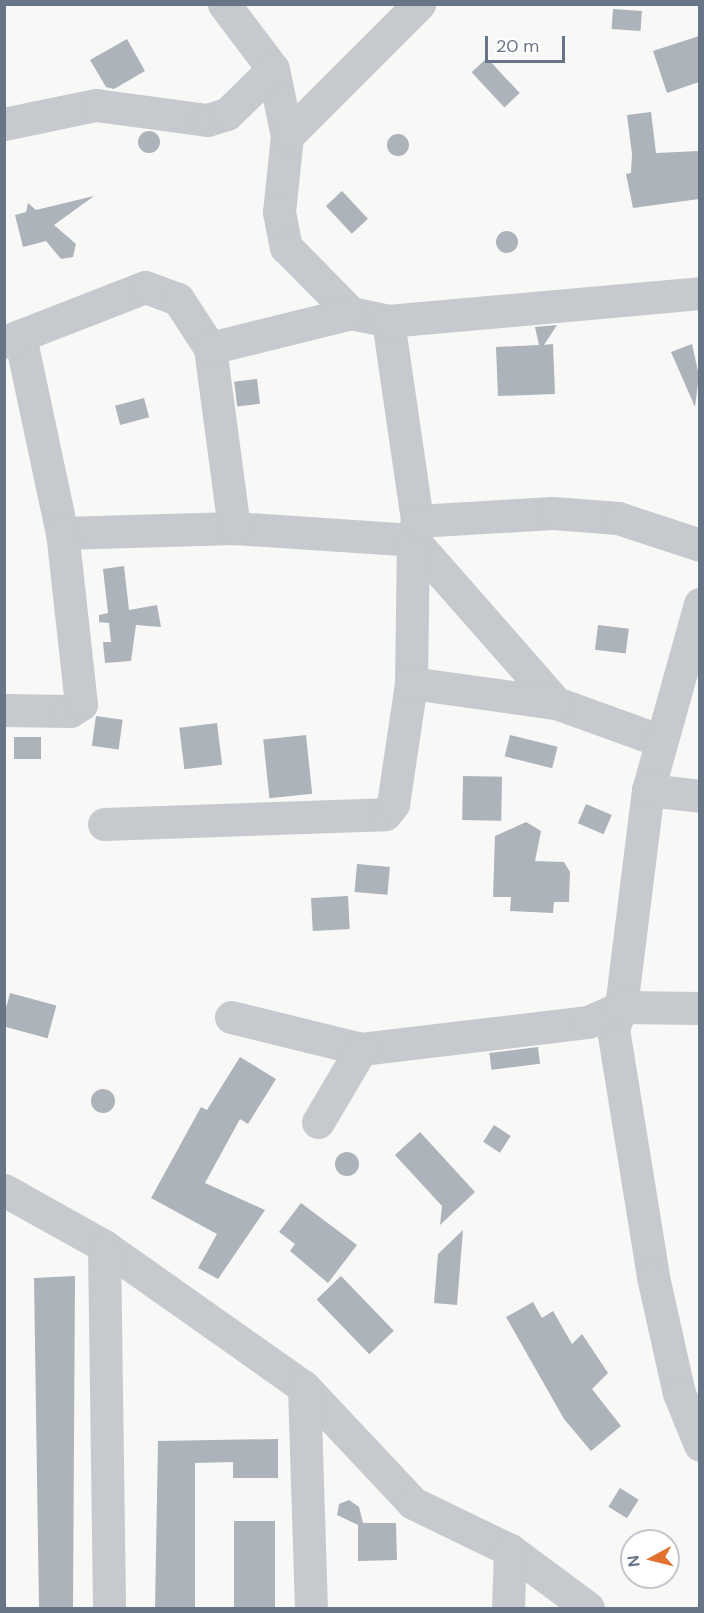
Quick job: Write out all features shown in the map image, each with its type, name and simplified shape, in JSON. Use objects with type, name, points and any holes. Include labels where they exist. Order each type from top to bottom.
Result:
[{"type":"street","points":[[224,4],[273,69],[287,136],[279,212],[286,247],[351,314]]},
{"type":"street","points":[[287,136],[419,4]]},
{"type":"street","points":[[4,123],[96,105],[207,120],[227,114],[273,69]]},
{"type":"street","points":[[4,710],[70,711],[81,704],[62,533],[12,339],[145,287],[178,299],[210,348],[234,528]]},
{"type":"street","points":[[210,348],[351,314],[388,321],[699,293]]},
{"type":"street","points":[[104,824],[385,814],[393,804],[411,683],[415,530],[388,321]]},
{"type":"street","points":[[62,533],[234,528],[415,530],[554,513],[618,518],[699,545]]},
{"type":"street","points":[[415,530],[556,703]]},
{"type":"street","points":[[699,604],[659,740],[648,790],[621,1007],[613,1029],[652,1277],[679,1393],[699,1445]]},
{"type":"street","points":[[411,683],[556,703],[659,740]]},
{"type":"street","points":[[648,790],[699,796]]},
{"type":"street","points":[[231,1017],[361,1049],[588,1022],[621,1007],[699,1008]]},
{"type":"street","points":[[318,1122],[361,1049]]},
{"type":"street","points":[[4,1190],[104,1246],[304,1387],[413,1503],[510,1550],[588,1608]]},
{"type":"street","points":[[104,1246],[109,1608]]},
{"type":"street","points":[[304,1387],[311,1608]]},
{"type":"street","points":[[508,1608],[510,1550]]},
{"type":"building","points":[[613,9],[642,11],[641,31],[612,29]]},
{"type":"building","points":[[699,36],[699,82],[667,93],[653,51]]},
{"type":"building","points":[[127,39],[145,71],[114,89],[106,87],[90,60]]},
{"type":"building","points":[[487,58],[520,93],[504,107],[472,72]]},
{"type":"building","points":[[651,112],[656,153],[699,151],[699,199],[633,208],[626,174],[631,173],[632,154],[627,115]]},
{"type":"building","points":[[149,131],[157,134],[160,142],[157,150],[149,153],[141,150],[138,142],[141,134]]},
{"type":"building","points":[[398,134],[406,137],[409,145],[406,153],[398,156],[390,153],[387,145],[390,137]]},
{"type":"building","points":[[342,191],[368,219],[352,234],[326,206]]},
{"type":"building","points":[[94,196],[54,225],[76,244],[73,257],[61,259],[46,241],[23,247],[15,215],[26,212],[28,203],[36,210]]},
{"type":"building","points":[[507,231],[515,234],[518,242],[515,250],[507,253],[499,250],[496,242],[499,234]]},
{"type":"building","points":[[557,325],[544,345],[553,344],[555,394],[498,396],[496,347],[539,345],[535,327]]},
{"type":"building","points":[[692,344],[699,376],[695,407],[671,352]]},
{"type":"building","points":[[257,379],[260,404],[237,407],[234,382]]},
{"type":"building","points":[[144,398],[149,417],[120,425],[115,406]]},
{"type":"building","points":[[124,566],[129,610],[157,605],[161,627],[136,625],[131,661],[105,663],[103,642],[111,642],[109,623],[99,622],[99,615],[108,613],[103,569]]},
{"type":"building","points":[[598,625],[629,629],[626,654],[595,650]]},
{"type":"building","points":[[96,716],[123,720],[119,749],[92,746]]},
{"type":"building","points":[[217,723],[222,765],[184,769],[179,728]]},
{"type":"building","points":[[306,735],[312,794],[269,798],[263,739]]},
{"type":"building","points":[[510,735],[558,747],[552,768],[505,756]]},
{"type":"building","points":[[14,737],[41,737],[41,759],[14,759]]},
{"type":"building","points":[[463,776],[502,777],[501,821],[462,820]]},
{"type":"building","points":[[586,804],[612,815],[604,834],[578,823]]},
{"type":"building","points":[[526,822],[541,831],[535,861],[564,862],[570,872],[569,902],[554,902],[553,913],[510,911],[511,897],[493,897],[495,836]]},
{"type":"building","points":[[357,864],[390,867],[387,895],[355,892]]},
{"type":"building","points":[[348,896],[350,929],[313,931],[311,898]]},
{"type":"building","points":[[10,993],[56,1005],[48,1038],[4,1027],[4,1015]]},
{"type":"building","points":[[538,1047],[540,1064],[491,1070],[489,1053]]},
{"type":"building","points":[[240,1057],[276,1079],[248,1124],[240,1119],[205,1183],[265,1210],[218,1279],[198,1268],[217,1234],[151,1198],[201,1107],[207,1110]]},
{"type":"building","points":[[103,1089],[108,1090],[114,1096],[114,1106],[108,1112],[103,1113],[98,1112],[92,1106],[91,1101],[92,1096],[98,1090]]},
{"type":"building","points":[[494,1125],[511,1136],[500,1153],[483,1142]]},
{"type":"building","points":[[420,1132],[475,1192],[440,1225],[442,1206],[395,1155]]},
{"type":"building","points":[[347,1152],[352,1153],[358,1159],[358,1169],[352,1175],[347,1176],[342,1175],[336,1169],[335,1164],[336,1159],[342,1153]]},
{"type":"building","points":[[301,1203],[357,1245],[328,1283],[290,1251],[295,1244],[279,1232]]},
{"type":"building","points":[[463,1230],[457,1305],[434,1303],[438,1254]]},
{"type":"building","points":[[75,1276],[73,1608],[39,1608],[34,1278]]},
{"type":"building","points":[[341,1276],[394,1331],[369,1354],[317,1300]]},
{"type":"building","points":[[533,1302],[542,1318],[553,1311],[572,1344],[582,1334],[608,1373],[592,1389],[621,1426],[591,1451],[564,1419],[506,1317]]},
{"type":"building","points":[[278,1439],[278,1478],[233,1478],[233,1462],[195,1463],[195,1608],[155,1608],[158,1441]]},
{"type":"building","points":[[620,1488],[639,1500],[627,1518],[608,1507]]},
{"type":"building","points":[[349,1500],[359,1507],[363,1523],[396,1523],[397,1560],[358,1561],[358,1525],[337,1515],[339,1504]]},
{"type":"building","points":[[234,1521],[275,1521],[275,1608],[234,1608]]}]
